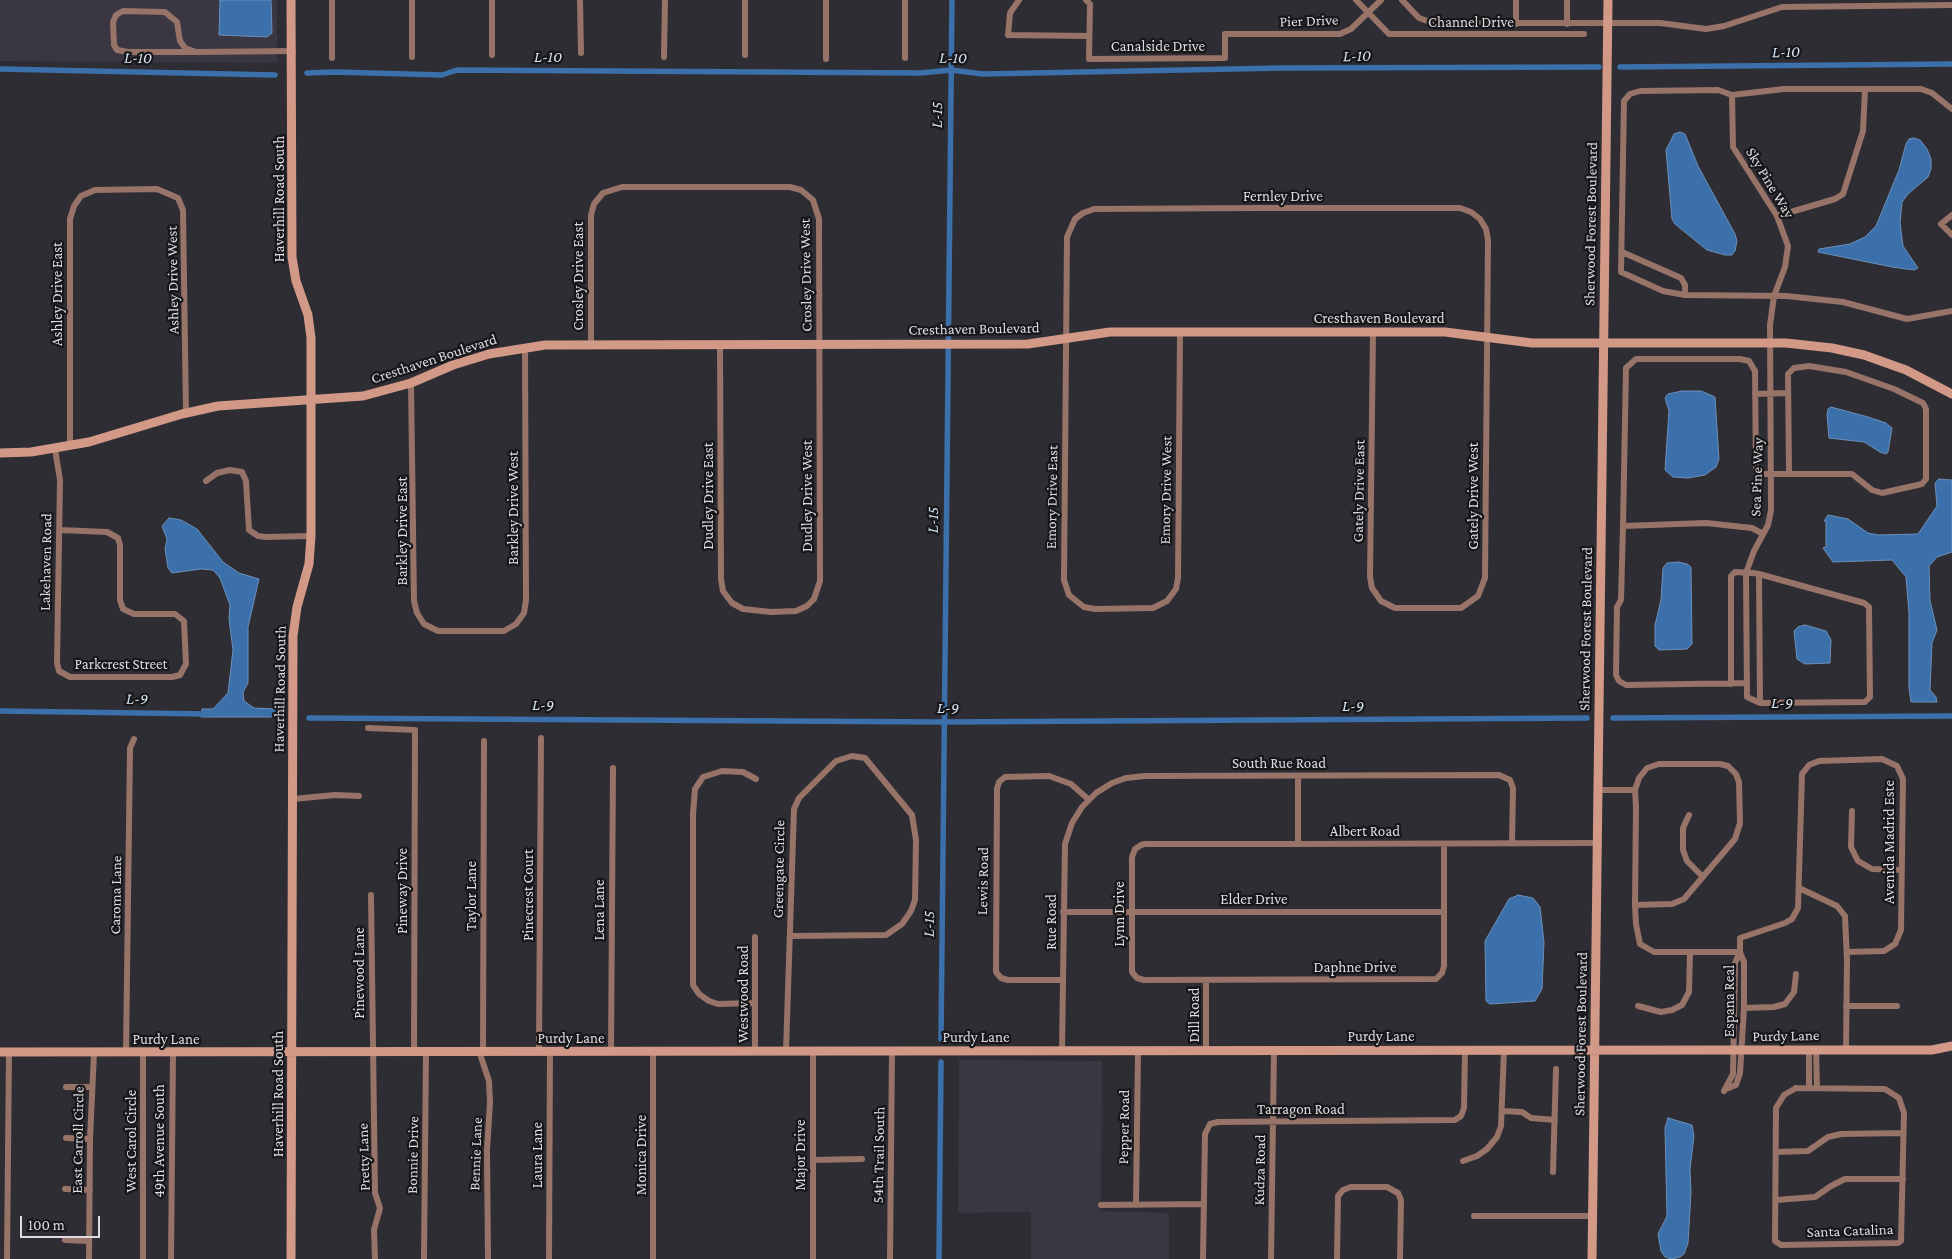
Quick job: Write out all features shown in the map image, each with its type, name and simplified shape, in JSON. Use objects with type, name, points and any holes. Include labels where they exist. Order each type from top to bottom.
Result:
[{"type":"street","name":"Haverhill Road South","points":[[291,0],[293,51],[292,258],[296,280],[310,329],[311,401],[311,536],[309,564],[297,607],[293,636],[291,1259]]},
{"type":"street","points":[[332,0],[332,58]]},
{"type":"street","points":[[412,0],[412,57]]},
{"type":"street","points":[[492,0],[492,55]]},
{"type":"street","points":[[580,0],[581,53]]},
{"type":"street","points":[[664,57],[665,0]]},
{"type":"street","points":[[745,0],[745,55]]},
{"type":"street","points":[[826,0],[826,59]]},
{"type":"street","points":[[905,0],[905,58]]},
{"type":"street","points":[[1019,0],[1010,13],[1008,35],[1089,36],[1090,4],[1086,0]]},
{"type":"street","name":"Channel Drive","points":[[1356,0],[1388,34],[1584,34]]},
{"type":"street","name":"Pier Drive","points":[[1225,34],[1340,34],[1351,29],[1382,0]]},
{"type":"street","points":[[1402,0],[1419,18],[1433,23],[1669,24],[1706,29],[1724,26],[1782,7],[1952,5]]},
{"type":"street","points":[[1516,0],[1516,24]]},
{"type":"street","points":[[1567,0],[1567,24]]},
{"type":"street","name":"Sherwood Forest Boulevard","points":[[1592,1259],[1608,0]]},
{"type":"street","points":[[196,52],[185,48],[180,41],[177,22],[164,12],[123,11],[116,15],[113,22],[114,45],[117,50],[128,52],[196,52],[293,51]]},
{"type":"street","name":"Canalside Drive","points":[[1089,36],[1089,58],[1225,58],[1225,34]]},
{"type":"street","points":[[1952,109],[1932,93],[1921,89],[1784,89],[1732,95],[1718,90],[1640,91],[1630,94],[1624,101],[1622,252],[1622,272],[1663,292],[1684,295],[1774,296],[1843,302],[1907,319],[1952,311]]},
{"type":"street","points":[[1777,216],[1835,199],[1843,194],[1863,131],[1865,90]]},
{"type":"street","name":"Sky Pine Way","points":[[1732,95],[1733,147],[1777,216],[1788,246],[1783,275],[1774,296],[1770,325],[1772,342]]},
{"type":"street","name":"Crosley Drive East","points":[[591,344],[590,215],[596,201],[604,193],[614,188],[704,187]]},
{"type":"street","name":"Crosley Drive West","points":[[704,187],[790,187],[801,190],[813,200],[819,218],[819,345]]},
{"type":"street","name":"Ashley Drive West","points":[[131,188],[163,191],[178,198],[183,210],[186,413]]},
{"type":"street","name":"Ashley Drive East","points":[[70,446],[70,219],[74,206],[81,196],[95,190],[131,188]]},
{"type":"street","name":"Fernley Drive","points":[[1075,220],[1087,211],[1098,209],[1460,208],[1477,216],[1486,229]]},
{"type":"street","points":[[1952,215],[1941,224],[1952,235]]},
{"type":"street","name":"Emory Drive East","points":[[1075,220],[1067,237],[1064,584],[1071,598],[1084,607],[1124,609]]},
{"type":"street","name":"Gately Drive West","points":[[1426,608],[1464,606],[1478,596],[1483,586],[1488,240],[1486,229]]},
{"type":"street","points":[[1622,252],[1680,278],[1685,285],[1684,295]]},
{"type":"street","name":"Cresthaven Boulevard","points":[[0,453],[55,448],[101,440],[186,413],[241,403],[311,401],[363,396],[412,383],[471,359],[525,347],[591,344],[1028,344],[1110,332],[1373,331],[1445,332],[1516,342],[1772,342],[1816,345],[1864,356],[1906,370],[1952,394]]},
{"type":"street","name":"Gately Drive East","points":[[1373,331],[1370,581],[1376,595],[1388,605],[1402,608],[1426,608]]},
{"type":"street","name":"Emory Drive West","points":[[1124,609],[1149,609],[1160,606],[1169,599],[1177,585],[1180,332]]},
{"type":"street","name":"Sea Pine Way","points":[[1760,702],[1747,697],[1746,572],[1768,525],[1771,510],[1772,342]]},
{"type":"street","name":"Dudley Drive East","points":[[720,345],[721,583],[725,594],[735,606],[750,611],[771,612]]},
{"type":"street","name":"Dudley Drive West","points":[[771,612],[791,612],[803,608],[814,599],[820,584],[819,345]]},
{"type":"street","name":"Barkley Drive West","points":[[475,632],[500,632],[511,627],[520,620],[526,605],[525,347]]},
{"type":"street","points":[[1747,683],[1626,685],[1619,681],[1616,675],[1617,607],[1621,600],[1626,368],[1636,359],[1740,359],[1749,361],[1755,371],[1756,470],[1759,474],[1789,472],[1852,474],[1872,490],[1882,493],[1922,484],[1926,479],[1926,408],[1923,403],[1894,389],[1846,372],[1809,366],[1794,368],[1788,374],[1789,472]]},
{"type":"street","name":"Barkley Drive East","points":[[412,383],[416,609],[424,624],[434,630],[475,632]]},
{"type":"street","points":[[1755,394],[1788,393]]},
{"type":"street","name":"Lakehaven Road","points":[[55,448],[60,480],[57,664],[62,674]]},
{"type":"street","points":[[206,481],[217,473],[230,470],[242,472],[246,481],[249,530],[258,536],[266,537],[311,536]]},
{"type":"street","points":[[1623,526],[1706,523],[1752,528],[1763,534]]},
{"type":"street","name":"Parkcrest Street","points":[[60,530],[111,532],[118,538],[120,545],[120,600],[123,609],[134,614],[175,614],[184,621],[186,664],[180,674],[172,677],[70,677],[62,674]]},
{"type":"street","points":[[1731,684],[1731,576],[1735,572],[1746,572],[1759,574],[1864,603],[1869,607],[1869,700],[1865,702],[1760,702],[1759,574]]},
{"type":"street","name":"Pineway Drive","points":[[368,728],[415,730],[414,1052]]},
{"type":"street","name":"Pinecrest Court","points":[[539,1052],[541,738]]},
{"type":"street","name":"Caroma Lane","points":[[126,1053],[130,748],[134,739]]},
{"type":"street","name":"Taylor Lane","points":[[480,1052],[484,742]]},
{"type":"street","name":"Greengate Circle","points":[[786,1051],[788,945],[791,936],[792,822],[795,805],[799,798],[840,759],[852,756],[865,758],[912,815],[916,840],[915,900],[911,911],[902,924],[886,935],[791,936]]},
{"type":"street","name":"Avenida Madrid Este","points":[[1757,932],[1792,919],[1799,904],[1801,778],[1809,765],[1819,761],[1878,759],[1890,762],[1899,769],[1903,779],[1901,930],[1898,941],[1884,951],[1847,952]]},
{"type":"street","points":[[1636,905],[1680,901],[1732,843],[1738,832],[1739,786],[1734,771],[1720,764],[1659,764],[1644,771],[1637,782],[1635,790],[1636,932],[1643,947],[1658,953],[1740,952]]},
{"type":"street","name":"Lena Lane","points":[[612,1051],[613,768]]},
{"type":"street","points":[[754,1003],[713,1003],[699,994],[694,985],[693,814],[694,789],[703,777],[715,772],[729,771],[743,772],[756,779]]},
{"type":"street","name":"Lewis Road","points":[[1063,980],[1008,980],[1001,978],[995,968],[996,790],[999,782],[1009,776],[1057,778],[1071,784],[1088,800]]},
{"type":"street","name":"South Rue Road","points":[[1088,800],[1112,783],[1138,776],[1503,776],[1510,780],[1513,788],[1512,843]]},
{"type":"street","points":[[1298,776],[1298,844]]},
{"type":"street","points":[[1598,790],[1635,790]]},
{"type":"street","points":[[293,799],[335,795],[359,796]]},
{"type":"street","name":"Rue Road","points":[[1062,1051],[1065,844],[1072,823],[1088,800]]},
{"type":"street","points":[[1852,811],[1851,847],[1858,862],[1872,869],[1902,870]]},
{"type":"street","points":[[1689,815],[1683,828],[1683,850],[1687,861],[1703,877]]},
{"type":"street","name":"Albert Road","points":[[1135,849],[1145,844],[1597,843]]},
{"type":"street","name":"Daphne Drive","points":[[1137,978],[1144,980],[1436,979],[1442,974],[1444,966],[1444,844]]},
{"type":"street","name":"Lynn Drive","points":[[1135,849],[1132,857],[1131,968],[1137,978]]},
{"type":"street","points":[[1799,888],[1837,906],[1843,912],[1846,920],[1846,1050]]},
{"type":"street","name":"Pinewood Lane","points":[[371,895],[372,1044],[375,1052]]},
{"type":"street","name":"Elder Drive","points":[[1064,912],[1444,912]]},
{"type":"street","name":"Espana Real","points":[[1738,1050],[1744,1008],[1744,962],[1740,952],[1740,938],[1757,932]]},
{"type":"street","name":"Westwood Road","points":[[755,938],[755,1051]]},
{"type":"street","name":"Espana Real","points":[[1738,1050],[1735,963],[1740,952]]},
{"type":"street","points":[[1638,1006],[1661,1012],[1672,1010],[1682,1004],[1689,992],[1690,953]]},
{"type":"street","points":[[1744,1008],[1774,1008],[1785,1004],[1794,992],[1796,974]]},
{"type":"street","name":"Dill Road","points":[[1206,980],[1206,1050]]},
{"type":"street","points":[[1846,1006],[1897,1006]]},
{"type":"street","name":"Purdy Lane","points":[[5,1052],[1932,1050],[1952,1046]]},
{"type":"street","name":"Kudza Road","points":[[1271,1259],[1274,1050]]},
{"type":"street","name":"Tarragon Road","points":[[1203,1259],[1205,1134],[1207,1127],[1218,1122],[1455,1120],[1461,1116],[1464,1108],[1464,1050]]},
{"type":"street","points":[[1463,1161],[1481,1154],[1492,1144],[1501,1126],[1504,1050]]},
{"type":"street","points":[[1725,1090],[1736,1085],[1739,1079],[1738,1050]]},
{"type":"street","points":[[1812,1050],[1817,1087]]},
{"type":"street","points":[[1809,1087],[1812,1050]]},
{"type":"street","name":"Laura Lane","points":[[549,1259],[550,1051]]},
{"type":"street","name":"Monica Drive","points":[[653,1259],[654,1051]]},
{"type":"street","name":"Major Drive","points":[[812,1051],[812,1259]]},
{"type":"street","name":"54th Trail South","points":[[890,1259],[892,1051]]},
{"type":"street","name":"Pepper Road","points":[[1136,1204],[1138,1051]]},
{"type":"street","points":[[5,1052],[7,1259]]},
{"type":"street","name":"Pretty Lane","points":[[375,1052],[375,1193],[380,1208],[374,1227],[375,1259]]},
{"type":"street","name":"Bonnie Drive","points":[[424,1259],[426,1052]]},
{"type":"street","name":"Bennie Lane","points":[[480,1052],[490,1090],[487,1150],[488,1259]]},
{"type":"street","name":"East Carroll Circle","points":[[89,1259],[91,1087],[94,1053]]},
{"type":"street","name":"West Carol Circle","points":[[143,1053],[143,1259]]},
{"type":"street","name":"49th Avenue South","points":[[171,1259],[172,1053]]},
{"type":"street","points":[[1553,1172],[1556,1069]]},
{"type":"street","points":[[66,1087],[91,1087]]},
{"type":"street","name":"Santa Catalina","points":[[1817,1087],[1889,1090],[1896,1094],[1902,1105],[1902,1238],[1898,1244],[1778,1244],[1776,1241],[1776,1108],[1779,1101],[1793,1089],[1817,1087]]},
{"type":"street","points":[[1503,1111],[1522,1112],[1531,1118],[1555,1120]]},
{"type":"street","points":[[1776,1152],[1808,1151],[1828,1137],[1841,1134],[1903,1133]]},
{"type":"street","points":[[66,1138],[90,1139]]},
{"type":"street","points":[[813,1160],[862,1159]]},
{"type":"street","points":[[1776,1200],[1816,1198],[1831,1186],[1845,1179],[1903,1179]]},
{"type":"street","points":[[1337,1259],[1338,1200],[1340,1192],[1350,1187],[1388,1188],[1395,1190],[1401,1200],[1400,1259]]},
{"type":"street","points":[[65,1189],[90,1190]]},
{"type":"street","points":[[1101,1204],[1204,1204]]},
{"type":"street","points":[[1474,1216],[1592,1216]]},
{"type":"street","points":[[65,1240],[89,1241]]},
{"type":"shaded area","points":[[0,0],[277,0],[277,63],[0,61]]},
{"type":"shaded area","points":[[959,1060],[1102,1061],[1101,1211],[1169,1213],[1169,1259],[1031,1259],[1031,1212],[958,1213]]},
{"type":"water","points":[[220,0],[271,0],[272,33],[267,37],[219,35]]},
{"type":"water","points":[[1680,132],[1685,134],[1698,166],[1735,234],[1737,241],[1732,255],[1707,250],[1675,224],[1672,219],[1666,150],[1674,134]]},
{"type":"water","points":[[1909,139],[1920,140],[1927,149],[1931,159],[1931,169],[1928,177],[1908,194],[1902,202],[1900,223],[1903,246],[1918,268],[1914,270],[1892,267],[1818,252],[1819,249],[1850,244],[1865,237],[1876,226],[1899,170],[1906,144]]},
{"type":"water","points":[[1682,391],[1701,391],[1715,397],[1719,459],[1716,467],[1705,475],[1688,478],[1673,477],[1665,470],[1669,411],[1665,398],[1668,394]]},
{"type":"water","points":[[1831,407],[1886,423],[1892,428],[1888,452],[1886,454],[1880,452],[1864,442],[1829,438],[1827,415],[1828,409]]},
{"type":"water","points":[[1939,479],[1952,480],[1952,552],[1937,557],[1929,566],[1930,601],[1937,630],[1932,643],[1930,690],[1936,697],[1937,702],[1911,702],[1909,688],[1909,613],[1906,577],[1892,560],[1833,562],[1823,548],[1826,547],[1826,521],[1824,521],[1828,515],[1848,519],[1868,533],[1878,535],[1918,534],[1937,506],[1935,483]]},
{"type":"water","points":[[169,518],[181,520],[197,529],[223,562],[239,573],[259,579],[248,627],[248,683],[243,692],[244,701],[254,708],[277,709],[276,717],[201,717],[202,709],[213,709],[228,693],[233,650],[229,619],[230,605],[220,578],[213,570],[201,569],[172,573],[168,568],[165,549],[167,539],[162,526]]},
{"type":"water","points":[[1678,562],[1691,567],[1692,644],[1687,649],[1659,650],[1655,646],[1655,625],[1661,600],[1663,568],[1667,563]]},
{"type":"water","points":[[1805,625],[1826,631],[1831,640],[1830,663],[1805,664],[1797,659],[1794,631],[1798,627]]},
{"type":"water","points":[[1518,895],[1533,898],[1540,907],[1544,942],[1542,989],[1535,1001],[1490,1004],[1486,1001],[1485,941],[1509,899]]},
{"type":"water","points":[[1668,1118],[1692,1125],[1694,1136],[1690,1169],[1691,1192],[1688,1243],[1684,1254],[1672,1259],[1665,1257],[1661,1251],[1658,1234],[1667,1216],[1665,1128]]},
{"type":"waterway","name":"L-15","points":[[941,1039],[952,0]]},
{"type":"waterway","name":"L-10","points":[[1620,67],[1952,64]]},
{"type":"waterway","name":"L-15","points":[[307,73],[442,75],[457,70],[920,73],[951,70],[983,74],[1282,68],[1599,67]]},
{"type":"waterway","name":"L-10","points":[[0,69],[275,75]]},
{"type":"waterway","name":"L-9","points":[[0,711],[209,714]]},
{"type":"waterway","name":"L-9","points":[[1613,718],[1952,716]]},
{"type":"waterway","name":"L-9","points":[[309,718],[943,722],[1587,718]]},
{"type":"waterway","name":"L-15","points":[[939,1259],[941,1062]]}]
